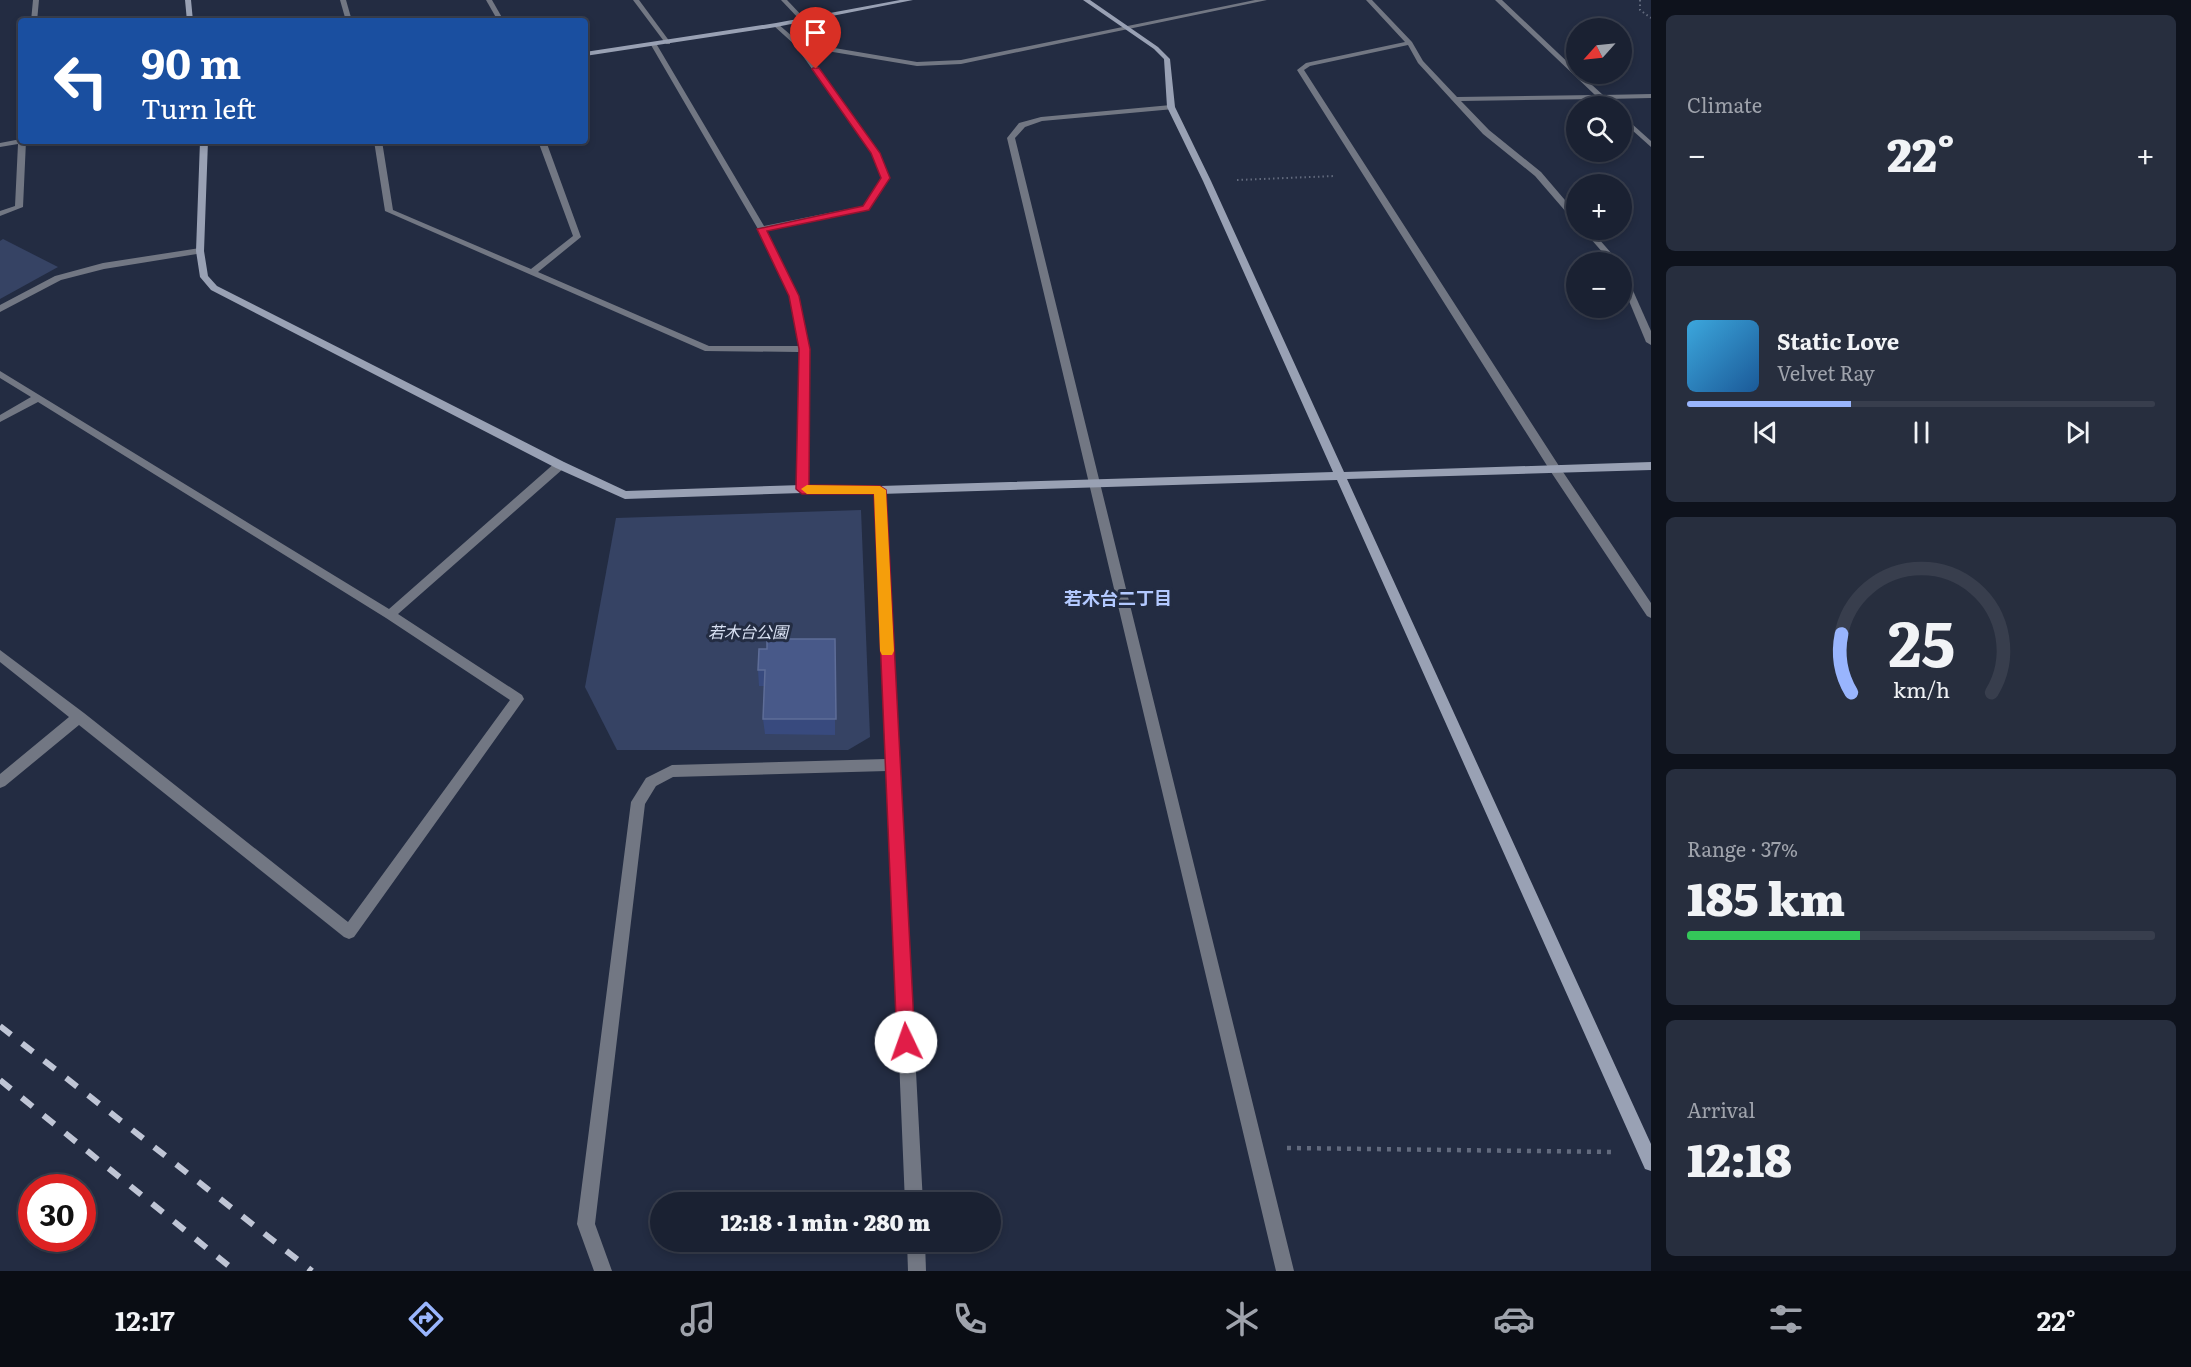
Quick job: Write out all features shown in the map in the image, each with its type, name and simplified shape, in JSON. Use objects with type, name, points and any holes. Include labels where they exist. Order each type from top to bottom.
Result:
[{"type":"street","points":[[34,18],[36,0]]},
{"type":"street","points":[[188,0],[190,18]]},
{"type":"street","points":[[342,0],[348,18]]},
{"type":"street","points":[[489,0],[499,18]]},
{"type":"street","points":[[636,0],[668,43]]},
{"type":"street","points":[[784,0],[803,20]]},
{"type":"street","points":[[588,54],[668,43],[910,0]]},
{"type":"street","points":[[1086,0],[1156,48],[1167,59],[1171,107],[1207,181],[1338,476],[1649,1158]]},
{"type":"street","points":[[797,44],[917,64],[961,62],[1264,0]]},
{"type":"street","points":[[1369,0],[1410,43],[1420,62],[1486,132],[1538,174],[1566,206]]},
{"type":"street","points":[[1498,0],[1600,96]]},
{"type":"street","points":[[762,229],[866,208],[885,178],[876,153],[797,44],[776,25]]},
{"type":"street","points":[[1410,43],[1308,64],[1300,70],[1651,614]]},
{"type":"street","points":[[654,45],[762,229],[794,296],[804,349],[802,489]]},
{"type":"street","points":[[1632,96],[1651,96]]},
{"type":"street","points":[[1455,99],[1566,97]]},
{"type":"street","points":[[1171,107],[1041,119],[1022,125],[1011,138],[1285,1271]]},
{"type":"street","points":[[1632,127],[1651,145]]},
{"type":"street","points":[[0,145],[18,142]]},
{"type":"street","points":[[0,214],[19,207],[22,144]]},
{"type":"street","points":[[204,144],[200,251],[204,277],[214,288],[560,465],[625,495],[802,489],[880,490],[1093,484],[1651,466]]},
{"type":"street","points":[[378,144],[388,211],[708,349],[804,349]]},
{"type":"street","points":[[532,273],[577,237],[543,144]]},
{"type":"street","points":[[1596,240],[1606,252]]},
{"type":"street","points":[[0,309],[58,278],[103,266],[200,251]]},
{"type":"street","points":[[1632,297],[1651,342]]},
{"type":"street","points":[[0,374],[390,615],[518,699],[349,932],[0,655]]},
{"type":"street","points":[[0,419],[37,398]]},
{"type":"street","points":[[390,615],[560,465]]},
{"type":"street","points":[[880,490],[913,1192]]},
{"type":"street","points":[[0,782],[79,717]]},
{"type":"street","points":[[603,1271],[586,1224],[638,801],[651,782],[672,771],[892,765]]},
{"type":"street","points":[[916,1252],[917,1271]]},
{"type":"path","points":[[1640,0],[1640,10],[1651,18]]},
{"type":"path","points":[[1207,181],[1368,174]]},
{"type":"path","points":[[1256,1148],[1649,1158]]},
{"type":"green space","points":[[3,239],[58,267],[0,299],[0,241]]},
{"type":"green space","name":"若木台公園","points":[[861,510],[870,737],[848,750],[617,750],[585,687],[616,518]]},
{"type":"building","points":[[767,639],[835,639],[836,719],[763,719],[765,670],[758,670],[759,649],[767,649]]},
{"type":"railway","points":[[0,1026],[312,1271]]},
{"type":"railway","points":[[0,1080],[235,1271]]},
{"type":"slow traffic","points":[[807,489],[880,490],[887,651]]},
{"type":"district","name":"若木台二丁目","points":[[1118,599]]},
{"type":"route","points":[[816,69],[876,153],[885,178],[866,208],[762,229],[794,296],[804,349],[802,489],[880,490],[906,1042]]}]
